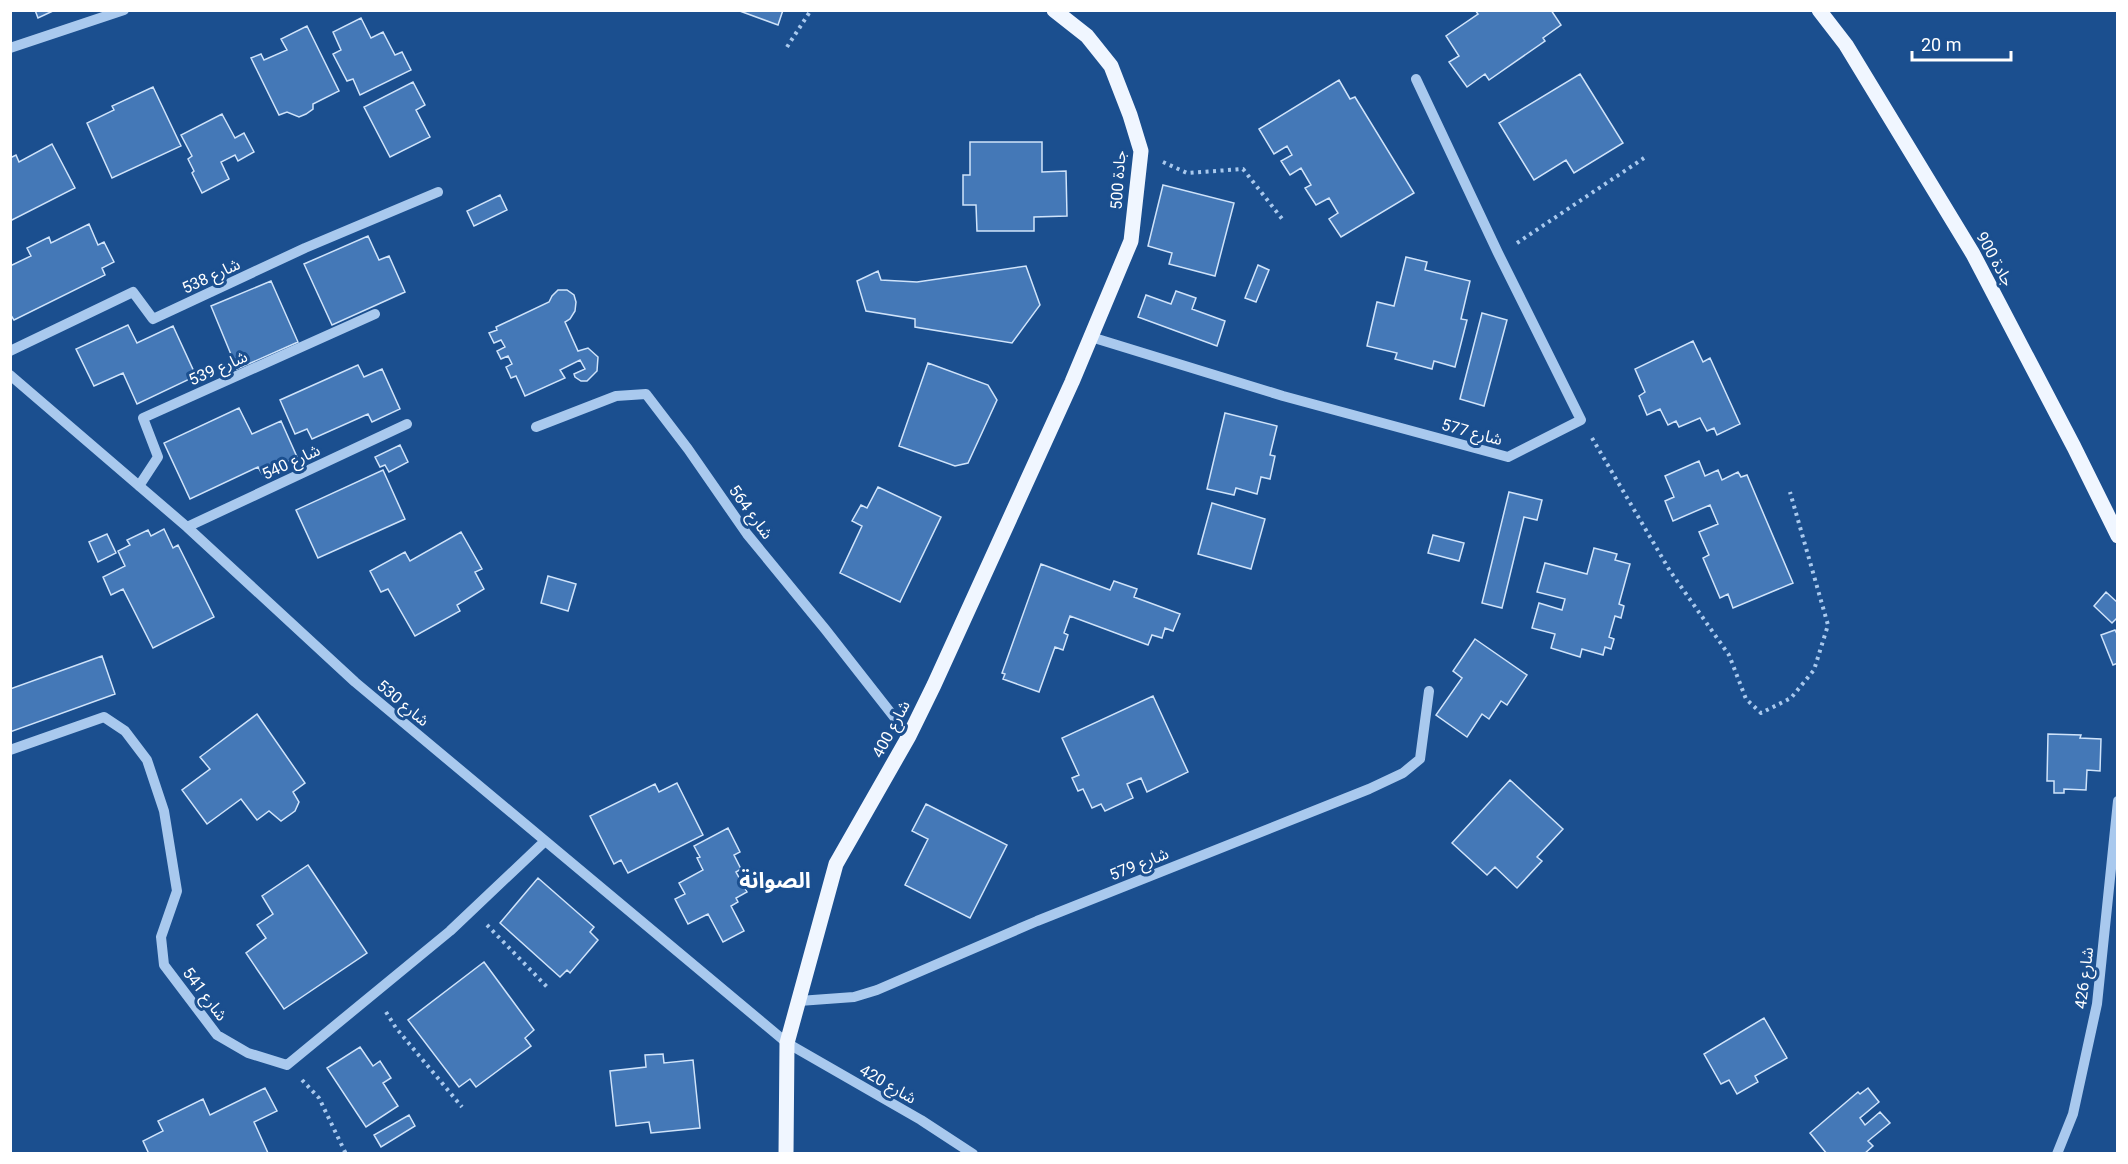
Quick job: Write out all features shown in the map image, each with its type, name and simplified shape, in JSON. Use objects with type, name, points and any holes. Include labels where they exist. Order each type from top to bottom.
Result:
[{"type":"main road","name":"جادة 500","points":[[1054,10],[1087,36],[1111,66],[1141,151],[1131,241],[1091,337]]},
{"type":"main road","name":"جادة 900","points":[[1819,10],[1846,45],[1973,254],[2118,536]]},
{"type":"main road","name":"شارع 400","points":[[786,1154],[787,1043],[836,864],[909,736],[934,685],[1091,337]]},
{"type":"street","points":[[10,48],[124,10]]},
{"type":"street","points":[[1416,80],[1581,420]]},
{"type":"street","name":"شارع 538","points":[[10,351],[133,292],[153,319],[305,248],[438,192]]},
{"type":"street","name":"شارع 539","points":[[139,486],[158,458],[143,418],[375,315]]},
{"type":"street","name":"شارع 577","points":[[1091,337],[1283,396],[1508,457],[1581,420]]},
{"type":"street","name":"شارع 530","points":[[10,375],[187,527],[355,682],[787,1043]]},
{"type":"street","name":"شارع 564","points":[[536,427],[616,396],[646,394],[688,449],[747,534],[909,736]]},
{"type":"street","name":"شارع 540","points":[[187,527],[407,424]]},
{"type":"street","name":"شارع 579","points":[[799,1001],[854,997],[877,990],[1037,921],[1369,789],[1403,773],[1420,759],[1429,691]]},
{"type":"street","name":"شارع 541","points":[[10,750],[104,717],[124,731],[147,760],[164,811],[177,891],[161,937],[164,965],[217,1035],[248,1053],[287,1065]]},
{"type":"street","name":"شارع 426","points":[[2057,1154],[2073,1114],[2097,1004],[2118,801]]},
{"type":"street","points":[[287,1065],[450,931],[544,842]]},
{"type":"street","name":"شارع 420","points":[[787,1043],[921,1120],[973,1154]]},
{"type":"path","points":[[787,47],[812,10]]},
{"type":"path","points":[[1141,151],[1187,173],[1243,169],[1283,220]]},
{"type":"path","points":[[1498,253],[1526,237],[1644,158]]},
{"type":"path","points":[[1581,420],[1670,571],[1729,655],[1746,699],[1761,713],[1791,698],[1814,670],[1828,625],[1790,492]]},
{"type":"path","points":[[472,910],[549,989]]},
{"type":"path","points":[[375,993],[396,1028],[462,1107]]},
{"type":"path","points":[[287,1065],[319,1098],[346,1154]]},
{"type":"building","points":[[35,10],[55,10],[38,18]]},
{"type":"building","points":[[737,10],[783,10],[778,25]]},
{"type":"building","points":[[1475,10],[1551,10],[1561,25],[1543,38],[1545,41],[1489,80],[1485,74],[1467,87],[1449,62],[1459,56],[1446,36],[1478,14]]},
{"type":"building","points":[[361,18],[371,38],[383,32],[395,55],[402,52],[411,70],[360,95],[353,79],[347,81],[333,54],[341,50],[333,32]]},
{"type":"building","points":[[307,26],[339,91],[313,104],[313,109],[299,117],[287,112],[279,115],[251,58],[261,54],[264,60],[287,50],[281,39]]},
{"type":"building","points":[[1580,74],[1623,143],[1574,173],[1566,160],[1534,180],[1499,123]]},
{"type":"building","points":[[1339,80],[1350,99],[1355,97],[1414,193],[1341,237],[1329,219],[1338,213],[1329,198],[1316,205],[1305,188],[1311,185],[1301,168],[1290,175],[1281,161],[1292,155],[1287,146],[1274,154],[1259,129]]},
{"type":"building","points":[[413,82],[425,105],[416,110],[430,137],[390,157],[364,107]]},
{"type":"building","points":[[153,87],[181,146],[112,178],[87,123],[114,110],[112,106]]},
{"type":"building","points":[[222,114],[235,138],[244,133],[254,152],[238,161],[235,155],[221,162],[229,179],[202,193],[188,159],[192,156],[181,135]]},
{"type":"building","points":[[970,142],[1042,142],[1042,172],[1066,171],[1067,216],[1034,217],[1034,231],[977,231],[976,205],[963,205],[963,175],[970,175]]},
{"type":"building","points":[[52,144],[75,188],[10,221],[10,158],[16,155],[19,162]]},
{"type":"building","points":[[1163,185],[1234,203],[1215,276],[1169,264],[1172,253],[1148,246]]},
{"type":"building","points":[[500,195],[507,210],[474,226],[467,211]]},
{"type":"building","points":[[89,224],[98,245],[104,242],[114,262],[102,268],[105,275],[14,320],[10,314],[10,266],[31,256],[27,248],[49,237],[51,243]]},
{"type":"building","points":[[368,236],[379,260],[389,256],[405,292],[332,325],[304,264]]},
{"type":"building","points":[[1406,257],[1427,262],[1425,270],[1470,281],[1461,319],[1467,320],[1455,367],[1434,361],[1432,369],[1395,359],[1397,353],[1367,346],[1377,302],[1394,306]]},
{"type":"building","points":[[1258,265],[1269,270],[1256,302],[1245,298]]},
{"type":"building","points":[[1026,266],[1040,305],[1012,343],[915,327],[915,319],[866,311],[857,281],[878,271],[881,280],[917,282]]},
{"type":"building","points":[[271,281],[298,342],[237,369],[211,306]]},
{"type":"building","points":[[558,290],[567,290],[574,295],[575,311],[565,322],[578,351],[588,348],[598,357],[597,371],[587,381],[581,381],[574,374],[585,369],[580,360],[560,370],[565,378],[525,396],[516,376],[511,378],[506,367],[512,364],[508,356],[501,359],[497,351],[505,347],[501,340],[494,343],[489,333],[497,330],[496,327],[549,302]]},
{"type":"building","points":[[1176,291],[1196,298],[1192,309],[1225,321],[1217,346],[1138,317],[1146,295],[1171,304]]},
{"type":"building","points":[[1482,313],[1507,320],[1484,406],[1460,399]]},
{"type":"building","points":[[128,325],[137,343],[173,326],[196,376],[137,404],[123,373],[94,386],[76,349]]},
{"type":"building","points":[[1693,341],[1703,362],[1710,358],[1740,424],[1717,435],[1714,428],[1707,431],[1700,418],[1679,427],[1676,421],[1668,425],[1660,409],[1647,415],[1639,396],[1645,392],[1635,369]]},
{"type":"building","points":[[928,363],[988,385],[997,400],[968,463],[955,466],[899,446]]},
{"type":"building","points":[[358,365],[364,377],[382,369],[400,409],[372,422],[368,414],[312,439],[307,429],[295,434],[280,400]]},
{"type":"building","points":[[239,408],[252,434],[281,421],[297,457],[262,474],[258,467],[190,499],[164,443]]},
{"type":"building","points":[[1225,413],[1277,426],[1270,455],[1275,456],[1270,479],[1261,477],[1257,494],[1236,488],[1234,495],[1207,489]]},
{"type":"building","points":[[400,445],[408,462],[389,472],[385,465],[380,467],[375,457]]},
{"type":"building","points":[[1699,461],[1705,476],[1718,470],[1722,480],[1738,472],[1741,477],[1747,475],[1793,583],[1733,608],[1728,594],[1720,598],[1703,558],[1709,555],[1699,532],[1718,524],[1710,505],[1673,521],[1665,501],[1674,497],[1665,476]]},
{"type":"building","points":[[383,470],[405,519],[318,558],[296,510]]},
{"type":"building","points":[[878,487],[941,517],[900,602],[840,573],[862,526],[852,521],[861,505],[867,508]]},
{"type":"building","points":[[1509,492],[1542,500],[1537,520],[1524,517],[1502,608],[1482,603]]},
{"type":"building","points":[[1212,503],[1265,519],[1251,569],[1198,554]]},
{"type":"building","points":[[164,529],[173,548],[178,545],[214,617],[153,648],[123,589],[111,595],[103,577],[125,566],[118,551],[130,545],[127,540],[148,530],[151,536]]},
{"type":"building","points":[[461,532],[482,569],[475,572],[484,589],[457,605],[460,611],[415,636],[388,589],[381,592],[370,571],[405,552],[410,561]]},
{"type":"building","points":[[107,534],[116,553],[98,562],[89,542]]},
{"type":"building","points":[[1433,535],[1464,543],[1459,561],[1428,553]]},
{"type":"building","points":[[1594,548],[1617,554],[1615,560],[1630,564],[1619,604],[1624,606],[1621,618],[1615,616],[1609,637],[1614,639],[1611,649],[1605,647],[1603,655],[1582,649],[1580,657],[1551,648],[1555,634],[1532,628],[1539,603],[1562,610],[1565,599],[1537,592],[1545,563],[1587,574]]},
{"type":"building","points":[[1041,564],[1110,590],[1114,581],[1137,589],[1134,597],[1180,614],[1173,631],[1165,628],[1162,638],[1152,635],[1148,645],[1070,616],[1064,633],[1068,635],[1063,650],[1055,647],[1039,692],[1003,679],[1005,674],[1002,673]]},
{"type":"building","points":[[548,576],[576,584],[568,611],[541,603]]},
{"type":"building","points":[[2106,592],[2118,603],[2118,617],[2112,623],[2094,606]]},
{"type":"building","points":[[2115,630],[2118,636],[2118,663],[2113,665],[2101,635]]},
{"type":"building","points":[[1475,639],[1527,675],[1507,705],[1501,701],[1489,719],[1482,714],[1467,737],[1436,715],[1462,678],[1453,671]]},
{"type":"building","points":[[102,656],[115,694],[10,732],[10,689]]},
{"type":"building","points":[[1153,696],[1188,772],[1147,792],[1141,778],[1127,784],[1133,798],[1105,811],[1101,804],[1092,808],[1083,789],[1078,791],[1072,778],[1079,775],[1062,738]]},
{"type":"building","points":[[257,714],[305,783],[293,792],[299,802],[295,811],[281,821],[269,811],[257,820],[241,799],[207,824],[182,790],[210,769],[200,757]]},
{"type":"building","points":[[2048,734],[2081,735],[2080,738],[2101,739],[2100,771],[2087,770],[2086,790],[2064,789],[2064,793],[2054,793],[2054,781],[2047,781]]},
{"type":"building","points":[[1510,780],[1563,829],[1537,857],[1542,861],[1517,888],[1495,867],[1487,875],[1452,843]]},
{"type":"building","points":[[677,783],[703,835],[628,873],[621,860],[614,864],[590,816],[655,784],[659,792]]},
{"type":"building","points":[[926,804],[1007,845],[970,918],[905,885],[928,839],[912,831]]},
{"type":"building","points":[[728,828],[740,852],[734,855],[741,869],[736,872],[747,892],[736,898],[738,902],[731,906],[744,931],[723,942],[708,914],[688,924],[675,899],[685,894],[679,883],[703,870],[694,846]]},
{"type":"building","points":[[308,865],[367,953],[284,1009],[246,953],[266,938],[257,925],[273,914],[262,896]]},
{"type":"building","points":[[538,878],[594,927],[590,932],[598,940],[570,973],[567,970],[560,977],[500,923]]},
{"type":"building","points":[[484,962],[534,1030],[525,1038],[531,1046],[476,1087],[470,1079],[459,1087],[408,1020]]},
{"type":"building","points":[[1764,1018],[1787,1058],[1755,1076],[1758,1082],[1737,1094],[1729,1080],[1721,1084],[1704,1054]]},
{"type":"building","points":[[360,1047],[373,1066],[380,1061],[391,1078],[383,1083],[398,1106],[366,1127],[327,1068]]},
{"type":"building","points":[[663,1054],[664,1063],[693,1060],[700,1128],[651,1133],[649,1122],[616,1126],[610,1071],[646,1067],[645,1055]]},
{"type":"building","points":[[265,1088],[277,1111],[254,1122],[268,1153],[149,1154],[143,1141],[163,1131],[158,1121],[203,1099],[210,1115]]},
{"type":"building","points":[[1868,1088],[1879,1102],[1860,1118],[1865,1125],[1880,1112],[1890,1123],[1868,1141],[1873,1146],[1864,1154],[1827,1154],[1810,1133],[1858,1092],[1860,1094]]},
{"type":"building","points":[[409,1115],[415,1126],[381,1147],[374,1135]]},
{"type":"district","name":"الصوانة","points":[[775,880]]}]
